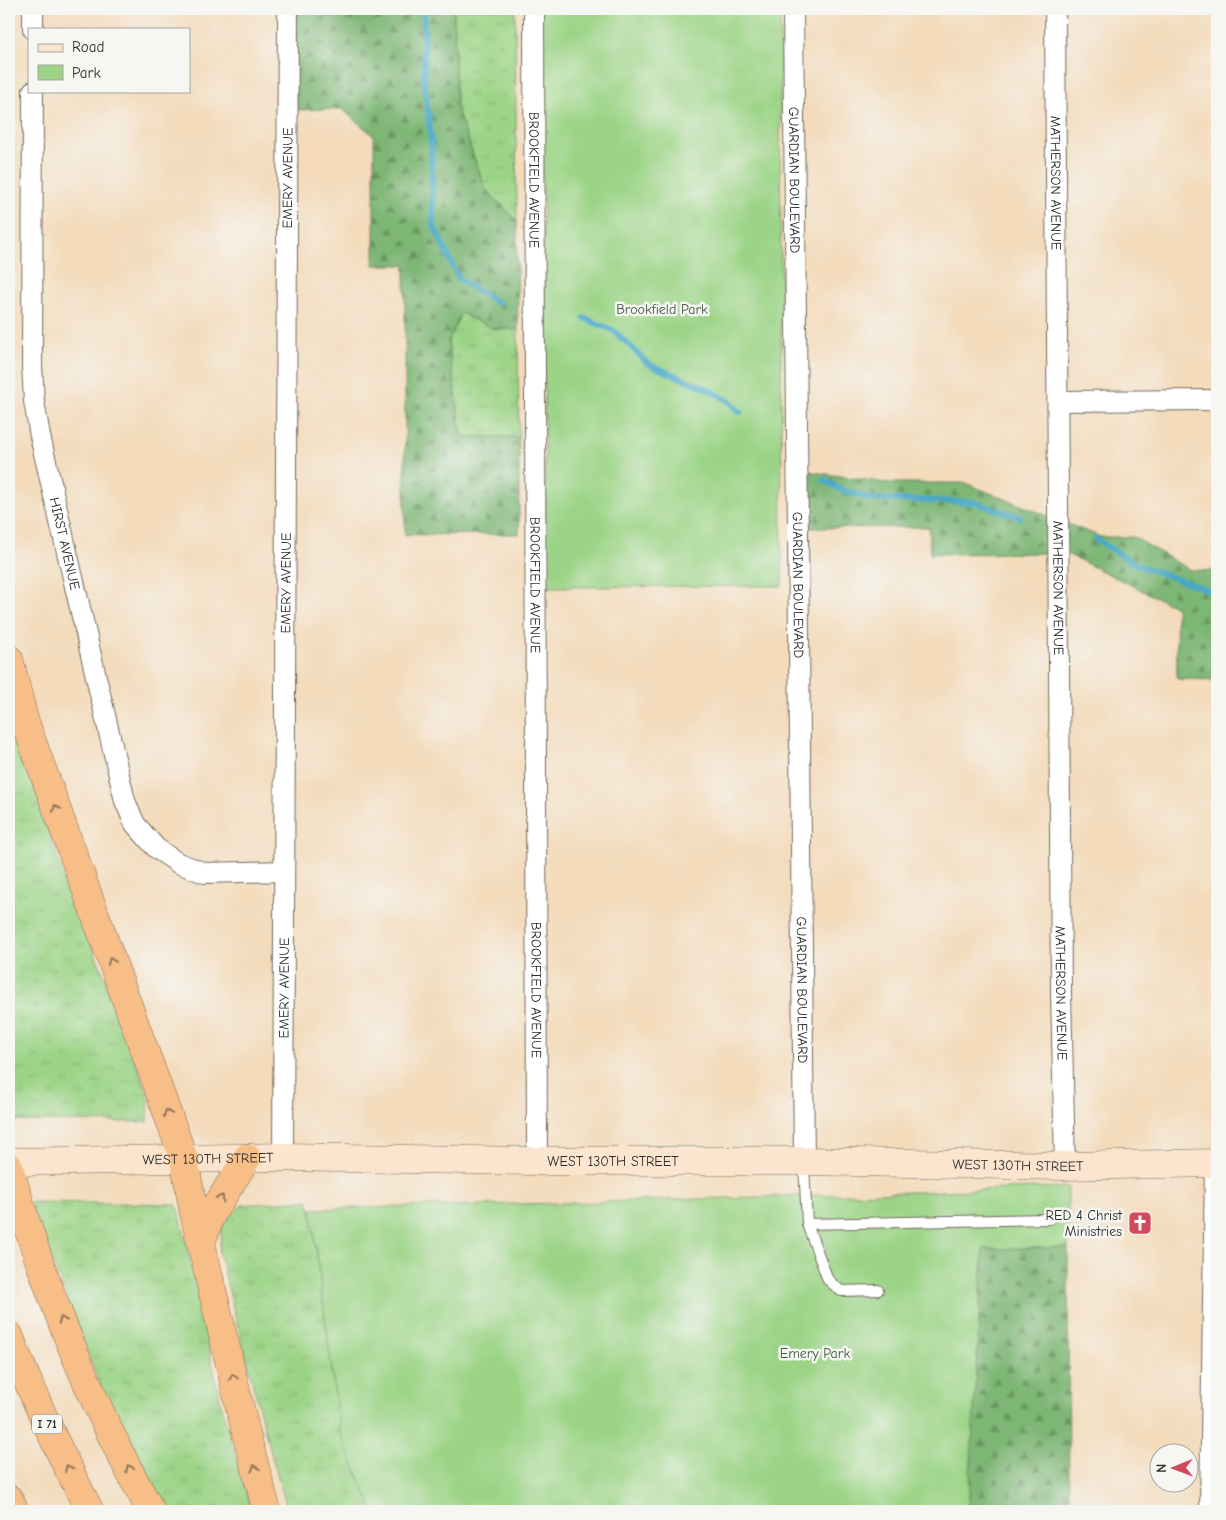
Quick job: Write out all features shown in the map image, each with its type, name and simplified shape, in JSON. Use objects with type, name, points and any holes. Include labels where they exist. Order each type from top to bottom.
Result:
[{"type":"highway","points":[[9,660],[24,719],[184,1159],[201,1242],[267,1511]]},
{"type":"highway","points":[[201,1242],[212,1213],[247,1158]]},
{"type":"highway","points":[[9,1167],[45,1278],[81,1369],[151,1511]]},
{"type":"highway","name":"I 71","points":[[9,1335],[63,1459],[90,1511]]},
{"type":"highway","points":[[9,1499],[15,1511]]},
{"type":"main road","name":"WEST 130TH STREET","points":[[9,1162],[283,1157],[537,1161],[804,1161],[1065,1166],[1216,1163]]},
{"type":"street","points":[[33,9],[33,28]]},
{"type":"street","name":"EMERY AVENUE","points":[[283,1157],[288,9]]},
{"type":"street","name":"BROOKFIELD AVENUE","points":[[534,9],[537,1161]]},
{"type":"street","name":"GUARDIAN BOULEVARD","points":[[793,9],[804,1161]]},
{"type":"street","name":"MATHERSON AVENUE","points":[[1055,9],[1061,982],[1065,1166]]},
{"type":"street","name":"HIRST AVENUE","points":[[32,92],[32,365],[34,401],[40,436],[125,801],[135,824],[156,848],[178,863],[205,873],[284,871]]},
{"type":"street","points":[[1058,401],[1217,400]]},
{"type":"street","points":[[1210,1511],[1216,1163]]},
{"type":"lane","points":[[804,1161],[807,1224],[828,1280],[840,1291],[878,1290]]},
{"type":"lane","points":[[807,1224],[1050,1219]]},
{"type":"green space","points":[[296,9],[454,9],[456,107],[485,188],[517,221],[518,329],[494,329],[461,313],[448,342],[462,437],[519,437],[519,534],[405,535],[405,265],[374,265],[374,136],[342,109],[295,110]]},
{"type":"green space","points":[[454,9],[515,9],[517,221],[485,188],[456,107]]},
{"type":"green space","name":"Brookfield Park","points":[[541,9],[780,9],[782,586],[546,587]]},
{"type":"green space","points":[[461,313],[494,329],[518,329],[519,437],[462,437],[448,342]]},
{"type":"green space","points":[[807,471],[886,483],[965,483],[1101,537],[1134,537],[1190,570],[1217,571],[1217,680],[1177,679],[1176,607],[1065,553],[930,554],[929,527],[807,528]]},
{"type":"green space","points":[[9,698],[17,731],[62,872],[103,973],[149,1098],[148,1122],[9,1121]]},
{"type":"green space","name":"Emery Park","points":[[1068,1187],[1068,1247],[983,1249],[968,1511],[373,1511],[340,1433],[311,1209]]},
{"type":"green space","points":[[308,1200],[311,1209],[340,1433],[374,1511],[288,1511],[268,1443],[219,1252],[223,1222],[242,1205]]},
{"type":"green space","points":[[30,1202],[176,1204],[181,1219],[223,1413],[252,1511],[168,1511],[105,1397]]},
{"type":"green space","points":[[1068,1247],[1069,1511],[968,1511],[983,1249]]},
{"type":"waterway","points":[[424,9],[424,81],[431,138],[433,224],[459,279],[498,303]]},
{"type":"waterway","points":[[584,318],[613,330],[648,364],[708,389],[729,401],[740,412]]},
{"type":"waterway","points":[[824,480],[842,490],[871,499],[973,502],[1020,517]]},
{"type":"waterway","points":[[1096,539],[1137,565],[1217,593]]},
{"type":"place","name":"RED 4 Christ Ministries","points":[[1140,1223]]}]
